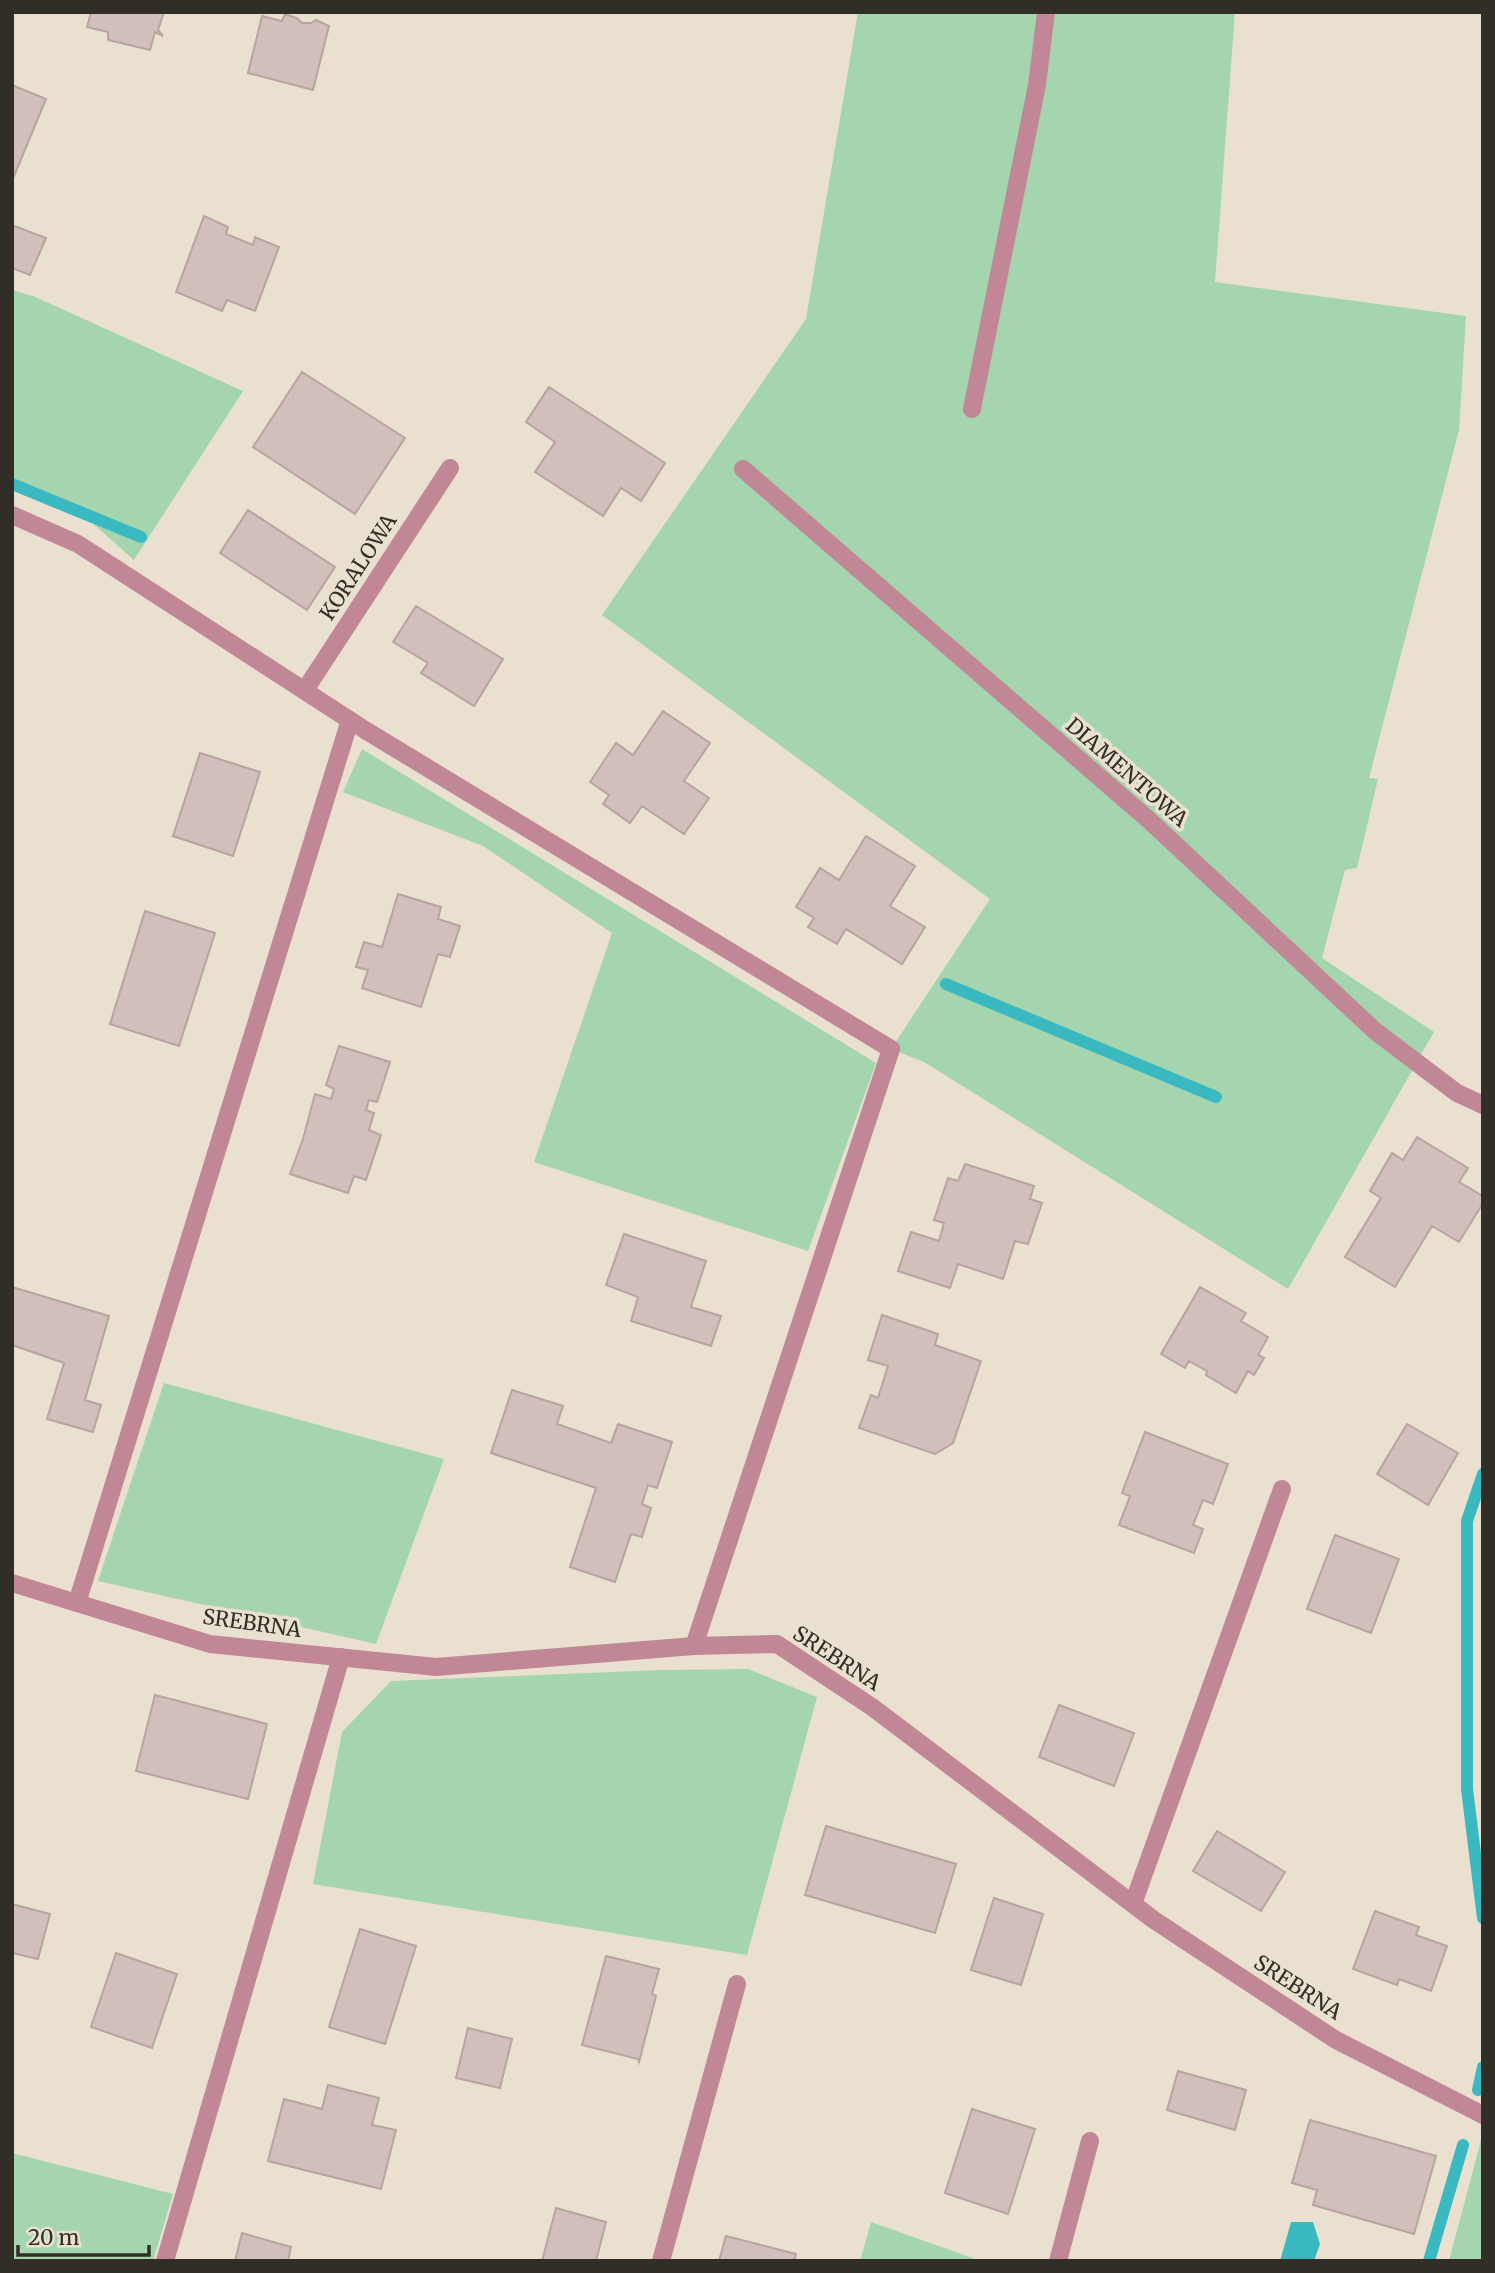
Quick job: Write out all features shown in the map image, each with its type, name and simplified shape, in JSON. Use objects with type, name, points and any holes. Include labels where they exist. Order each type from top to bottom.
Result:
[{"type":"street","points":[[972,409],[1037,85],[1046,12]]},
{"type":"street","name":"KORALOWA","points":[[304,690],[450,468]]},
{"type":"street","name":"DIAMENTOWA","points":[[743,469],[1150,821],[1375,1031],[1457,1093],[1483,1105]]},
{"type":"street","points":[[12,515],[78,544],[350,720],[891,1049],[694,1646]]},
{"type":"street","points":[[77,1603],[350,720]]},
{"type":"street","points":[[1133,1904],[1282,1489]]},
{"type":"street","name":"SREBRNA","points":[[12,1583],[210,1644],[436,1668],[694,1646],[777,1644],[872,1707],[1133,1904],[1336,2040],[1483,2115]]},
{"type":"street","points":[[165,2261],[341,1657]]},
{"type":"street","points":[[660,2261],[737,1984]]},
{"type":"street","points":[[1058,2261],[1090,2141]]},
{"type":"green space","points":[[858,12],[1235,12],[1215,282],[1466,316],[1459,430],[1369,778],[1378,779],[1357,868],[1345,870],[1322,958],[1434,1032],[1288,1289],[924,1062],[891,1049],[990,899],[602,615],[806,319]]},
{"type":"green space","points":[[12,290],[33,296],[243,391],[134,560],[90,521],[12,490]]},
{"type":"green space","points":[[362,749],[876,1063],[808,1251],[534,1162],[612,933],[483,846],[343,792]]},
{"type":"green space","points":[[164,1383],[444,1459],[376,1644],[98,1581]]},
{"type":"green space","points":[[748,1669],[817,1697],[747,1955],[313,1884],[342,1732],[391,1681]]},
{"type":"green space","points":[[1481,2140],[1483,2261],[1449,2261]]},
{"type":"green space","points":[[12,2153],[173,2194],[153,2261],[12,2261]]},
{"type":"green space","points":[[871,2222],[981,2261],[860,2261]]},
{"type":"water","points":[[1291,2222],[1313,2222],[1320,2244],[1314,2261],[1280,2261]]},
{"type":"building","points":[[91,12],[164,12],[158,30],[163,36],[155,32],[150,50],[108,40],[108,32],[87,27]]},
{"type":"building","points":[[285,14],[302,23],[316,20],[329,26],[313,90],[248,73],[262,16],[282,21]]},
{"type":"building","points":[[12,85],[46,99],[12,181]]},
{"type":"building","points":[[204,216],[228,227],[226,234],[253,245],[255,237],[279,247],[255,311],[227,300],[222,311],[176,292]]},
{"type":"building","points":[[12,225],[46,238],[30,275],[12,268]]},
{"type":"building","points":[[302,372],[405,438],[355,514],[253,447]]},
{"type":"building","points":[[549,387],[665,463],[641,501],[621,488],[603,516],[535,472],[555,442],[526,422]]},
{"type":"building","points":[[248,510],[335,567],[307,610],[220,553]]},
{"type":"building","points":[[416,606],[503,659],[474,706],[421,673],[428,663],[393,642]]},
{"type":"building","points":[[663,711],[710,743],[684,781],[709,798],[684,834],[642,806],[630,823],[603,804],[609,795],[590,782],[616,743],[633,755]]},
{"type":"building","points":[[200,753],[260,772],[233,856],[173,836]]},
{"type":"building","points":[[866,836],[915,866],[890,906],[925,927],[902,964],[846,929],[837,944],[808,927],[814,918],[796,907],[820,868],[839,880]]},
{"type":"building","points":[[398,894],[441,907],[438,919],[460,926],[450,957],[438,954],[421,1007],[362,988],[368,970],[356,967],[364,942],[382,947]]},
{"type":"building","points":[[145,911],[215,933],[179,1046],[110,1024]]},
{"type":"building","points":[[339,1046],[390,1062],[377,1102],[369,1100],[366,1110],[374,1113],[369,1130],[381,1135],[366,1180],[354,1176],[348,1193],[290,1174],[315,1094],[331,1099],[334,1089],[326,1085]]},
{"type":"building","points":[[1417,1137],[1468,1168],[1459,1182],[1483,1196],[1483,1203],[1459,1242],[1432,1226],[1395,1287],[1345,1257],[1381,1198],[1370,1191],[1392,1153],[1403,1160]]},
{"type":"building","points":[[965,1164],[1034,1186],[1030,1199],[1042,1203],[1028,1244],[1015,1241],[1003,1279],[958,1264],[950,1288],[898,1271],[911,1232],[939,1241],[944,1223],[934,1220],[948,1178],[958,1181]]},
{"type":"building","points":[[624,1234],[706,1261],[691,1307],[721,1316],[711,1346],[631,1321],[638,1297],[606,1285]]},
{"type":"building","points":[[12,1287],[109,1316],[85,1400],[101,1405],[93,1432],[47,1419],[64,1363],[12,1345]]},
{"type":"building","points":[[1200,1287],[1246,1313],[1241,1321],[1268,1337],[1258,1355],[1264,1358],[1254,1375],[1248,1371],[1236,1393],[1189,1361],[1185,1368],[1161,1354]]},
{"type":"building","points":[[882,1315],[938,1334],[935,1345],[981,1361],[953,1443],[935,1454],[859,1428],[871,1395],[878,1398],[888,1366],[868,1360]]},
{"type":"building","points":[[512,1390],[563,1406],[557,1424],[611,1443],[618,1424],[672,1442],[657,1488],[648,1485],[642,1504],[651,1508],[642,1537],[631,1534],[615,1582],[570,1567],[596,1488],[491,1453]]},
{"type":"building","points":[[1407,1424],[1458,1453],[1428,1505],[1377,1474]]},
{"type":"building","points":[[1145,1432],[1228,1464],[1213,1504],[1203,1500],[1193,1525],[1203,1529],[1194,1553],[1119,1525],[1130,1496],[1122,1493]]},
{"type":"building","points":[[1335,1535],[1399,1559],[1371,1633],[1307,1609]]},
{"type":"building","points":[[155,1695],[267,1724],[248,1799],[136,1771]]},
{"type":"building","points":[[1059,1705],[1134,1733],[1114,1786],[1039,1757]]},
{"type":"building","points":[[826,1826],[956,1864],[935,1933],[805,1895]]},
{"type":"building","points":[[1217,1831],[1285,1872],[1261,1911],[1193,1871]]},
{"type":"building","points":[[994,1898],[1043,1914],[1021,1985],[971,1970]]},
{"type":"building","points":[[12,1904],[50,1914],[38,1959],[12,1953]]},
{"type":"building","points":[[1375,1911],[1419,1927],[1416,1935],[1447,1946],[1431,1991],[1399,1979],[1397,1985],[1353,1969]]},
{"type":"building","points":[[360,1929],[416,1946],[385,2044],[329,2027]]},
{"type":"building","points":[[116,1953],[177,1974],[152,2048],[91,2027]]},
{"type":"building","points":[[606,1956],[659,1969],[652,1994],[656,1996],[639,2062],[638,2059],[582,2045]]},
{"type":"building","points":[[468,2028],[512,2039],[500,2088],[456,2078]]},
{"type":"building","points":[[1178,2071],[1246,2090],[1235,2130],[1167,2110]]},
{"type":"building","points":[[328,2085],[379,2098],[372,2125],[396,2130],[381,2189],[268,2161],[284,2099],[322,2109]]},
{"type":"building","points":[[972,2109],[1035,2129],[1008,2214],[945,2193]]},
{"type":"building","points":[[1310,2120],[1436,2156],[1414,2234],[1313,2205],[1317,2190],[1292,2183]]},
{"type":"building","points":[[556,2208],[606,2222],[596,2261],[542,2261]]},
{"type":"building","points":[[242,2233],[291,2247],[288,2261],[235,2261]]},
{"type":"building","points":[[726,2236],[796,2254],[794,2261],[719,2261]]},
{"type":"waterway","points":[[12,484],[141,537]]},
{"type":"waterway","points":[[946,984],[1216,1097]]},
{"type":"waterway","points":[[1483,1474],[1467,1521],[1467,1789],[1483,1918]]},
{"type":"waterway","points":[[1478,2090],[1483,2067]]},
{"type":"waterway","points":[[1429,2261],[1463,2145]]}]
